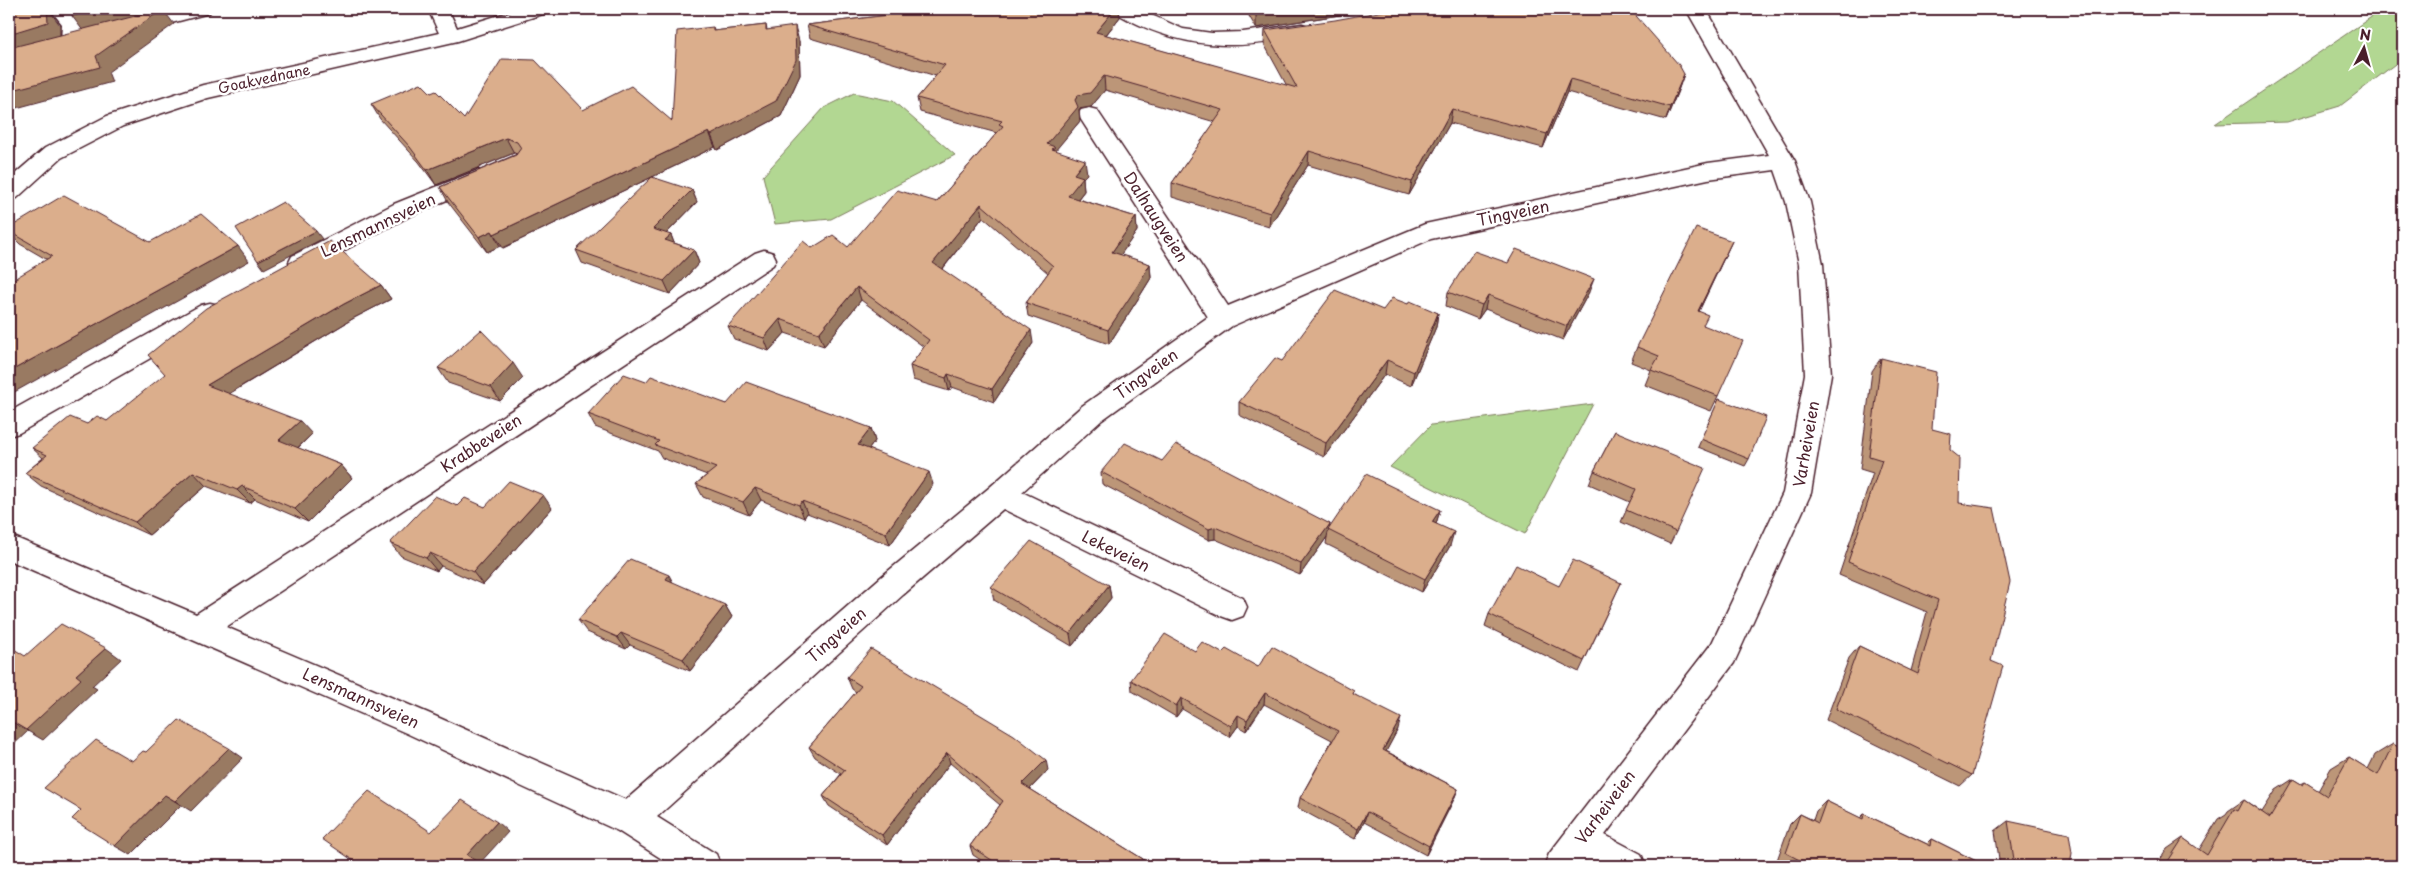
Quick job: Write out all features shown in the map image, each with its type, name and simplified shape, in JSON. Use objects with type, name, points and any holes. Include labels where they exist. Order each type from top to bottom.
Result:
[{"type":"street","points":[[60,9],[72,23],[72,42]]},
{"type":"street","points":[[119,30],[202,9]]},
{"type":"street","points":[[438,9],[451,37]]},
{"type":"street","name":"Goakvednane","points":[[9,192],[54,153],[115,121],[203,92],[451,37],[538,9]]},
{"type":"street","points":[[1123,9],[1183,35],[1230,38],[1272,35],[1319,27]]},
{"type":"street","name":"Varheiveien","points":[[1561,866],[1723,653],[1797,493],[1818,374],[1811,264],[1798,202],[1784,161],[1696,9]]},
{"type":"street","name":"Dalhaugveien","points":[[1089,115],[1223,319]]},
{"type":"street","name":"Tingveien","points":[[630,818],[892,586],[1000,495],[1092,413],[1223,319],[1425,232],[1708,171],[1784,161]]},
{"type":"street","name":"Lensmannsveien","points":[[278,274],[402,210],[497,170]]},
{"type":"street","name":"Krabbeveien","points":[[199,628],[764,259]]},
{"type":"street","points":[[9,425],[234,298]]},
{"type":"street","name":"Lekeveien","points":[[1000,495],[1232,607]]},
{"type":"street","name":"Lensmannsveien","points":[[9,547],[199,628],[630,818],[704,866]]},
{"type":"street","points":[[1581,840],[1629,866]]},
{"type":"green space","points":[[2383,9],[2403,9],[2403,58],[2340,106],[2287,122],[2215,124]]},
{"type":"green space","points":[[854,93],[893,101],[955,155],[831,219],[775,224],[763,176],[824,108]]},
{"type":"green space","points":[[1593,404],[1525,534],[1390,467],[1431,425]]},
{"type":"building","points":[[9,9],[47,9],[48,22],[9,34]]},
{"type":"building","points":[[72,9],[102,9],[72,16]]},
{"type":"building","points":[[163,9],[96,56],[100,67],[9,91],[9,48]]},
{"type":"building","points":[[887,9],[1115,9],[1096,32],[1297,88],[1265,30],[1395,9],[1630,9],[1679,65],[1684,74],[1670,107],[1570,79],[1547,134],[1452,109],[1412,182],[1309,151],[1270,213],[1172,183],[1223,110],[1104,76],[1090,93],[1078,95],[1075,100],[1078,107],[1047,144],[1055,147],[1052,149],[1085,160],[1074,174],[1083,177],[1068,196],[1136,217],[1112,252],[1150,264],[1108,330],[1026,303],[1053,266],[981,204],[933,263],[1031,330],[992,389],[948,374],[946,378],[910,366],[929,340],[857,287],[819,333],[780,319],[764,338],[728,326],[803,241],[812,248],[833,235],[848,247],[897,190],[937,202],[1003,126],[999,124],[1002,121],[917,98],[945,65],[807,25],[888,15]]},
{"type":"building","points":[[1253,9],[1292,9],[1256,14]]},
{"type":"building","points":[[766,25],[766,30],[795,26],[796,60],[776,101],[711,135],[709,132],[494,234],[492,231],[479,237],[440,187],[516,155],[521,148],[517,142],[506,138],[427,170],[410,147],[371,104],[421,83],[431,93],[436,91],[464,119],[502,59],[535,60],[583,110],[631,86],[672,121],[677,31],[713,27],[713,31]]},
{"type":"building","points":[[652,177],[692,190],[653,229],[671,235],[665,240],[694,250],[664,281],[576,250]]},
{"type":"building","points":[[64,195],[150,242],[201,214],[238,246],[9,372],[9,282],[52,256],[9,231],[9,228]]},
{"type":"building","points":[[283,202],[316,231],[258,261],[236,228]]},
{"type":"building","points":[[1696,228],[1732,241],[1698,311],[1708,315],[1703,325],[1743,341],[1718,396],[1651,370],[1659,356],[1637,347]]},
{"type":"building","points":[[330,241],[381,285],[344,304],[207,385],[300,421],[279,440],[341,465],[295,509],[242,486],[237,490],[193,472],[135,522],[25,473],[47,455],[32,448],[70,417],[87,424],[97,416],[107,421],[165,374],[148,355],[206,308]]},
{"type":"building","points":[[1516,249],[1594,279],[1567,326],[1488,295],[1482,305],[1448,292],[1474,251],[1508,263]]},
{"type":"building","points":[[1335,290],[1383,310],[1392,298],[1408,304],[1410,301],[1438,313],[1414,372],[1387,360],[1326,443],[1239,402],[1275,358],[1282,361]]},
{"type":"building","points":[[481,330],[513,363],[491,387],[438,368]]},
{"type":"building","points":[[1881,358],[1936,372],[1932,429],[1951,434],[1950,450],[1960,458],[1959,503],[1994,508],[2010,582],[1991,661],[2003,666],[1972,775],[1836,709],[1859,646],[1918,674],[1938,600],[1848,562],[1882,460],[1869,456]]},
{"type":"building","points":[[624,374],[646,382],[651,376],[727,404],[746,382],[871,428],[858,445],[929,472],[886,533],[802,501],[799,505],[755,488],[743,502],[696,484],[716,468],[655,445],[659,441],[588,414]]},
{"type":"building","points":[[1719,399],[1766,417],[1749,459],[1701,439]]},
{"type":"building","points":[[1615,431],[1705,468],[1676,532],[1626,510],[1636,489],[1594,471]]},
{"type":"building","points":[[1125,443],[1162,461],[1176,444],[1330,524],[1301,564],[1215,527],[1209,529],[1101,472]]},
{"type":"building","points":[[1366,474],[1440,510],[1432,522],[1454,532],[1425,579],[1328,530]]},
{"type":"building","points":[[509,481],[543,495],[473,572],[430,553],[426,558],[390,543],[435,496],[457,506],[465,498],[485,507]]},
{"type":"building","points":[[1031,541],[1109,585],[1070,634],[991,587]]},
{"type":"building","points":[[630,559],[669,575],[666,579],[725,605],[683,659],[621,633],[617,637],[578,620]]},
{"type":"building","points":[[1573,560],[1621,583],[1584,661],[1489,614],[1516,565],[1559,586]]},
{"type":"building","points":[[61,624],[106,648],[76,675],[81,679],[26,730],[11,721],[9,723],[9,646],[25,656]]},
{"type":"building","points":[[1165,634],[1195,651],[1202,642],[1222,653],[1226,649],[1258,667],[1272,646],[1354,691],[1353,694],[1401,718],[1383,750],[1458,789],[1429,846],[1367,812],[1358,829],[1300,798],[1338,731],[1265,693],[1247,720],[1238,715],[1231,726],[1181,698],[1176,706],[1131,680]]},
{"type":"building","points":[[871,649],[1014,735],[1046,760],[1022,784],[1143,859],[1139,866],[1028,866],[1025,864],[1024,866],[1001,866],[970,846],[1003,801],[947,753],[882,835],[823,796],[845,770],[809,747],[861,686],[847,677]]},
{"type":"building","points":[[179,720],[229,748],[175,801],[165,795],[115,846],[72,819],[81,810],[44,788],[96,740],[132,761],[143,751],[146,752]]},
{"type":"building","points":[[2393,744],[2403,750],[2403,866],[2165,866],[2183,838],[2207,855],[2234,809],[2238,811],[2244,800],[2270,818],[2293,779],[2303,785],[2305,782],[2327,796],[2349,757],[2378,775]]},
{"type":"building","points":[[369,791],[431,832],[462,800],[497,822],[467,855],[483,866],[361,866],[322,839]]},
{"type":"building","points":[[1826,801],[1863,819],[1864,814],[1931,846],[1932,839],[1986,866],[1811,866],[1786,853],[1800,814],[1818,823]]},
{"type":"building","points":[[2008,821],[2069,834],[2072,853],[2070,866],[2015,866]]}]
